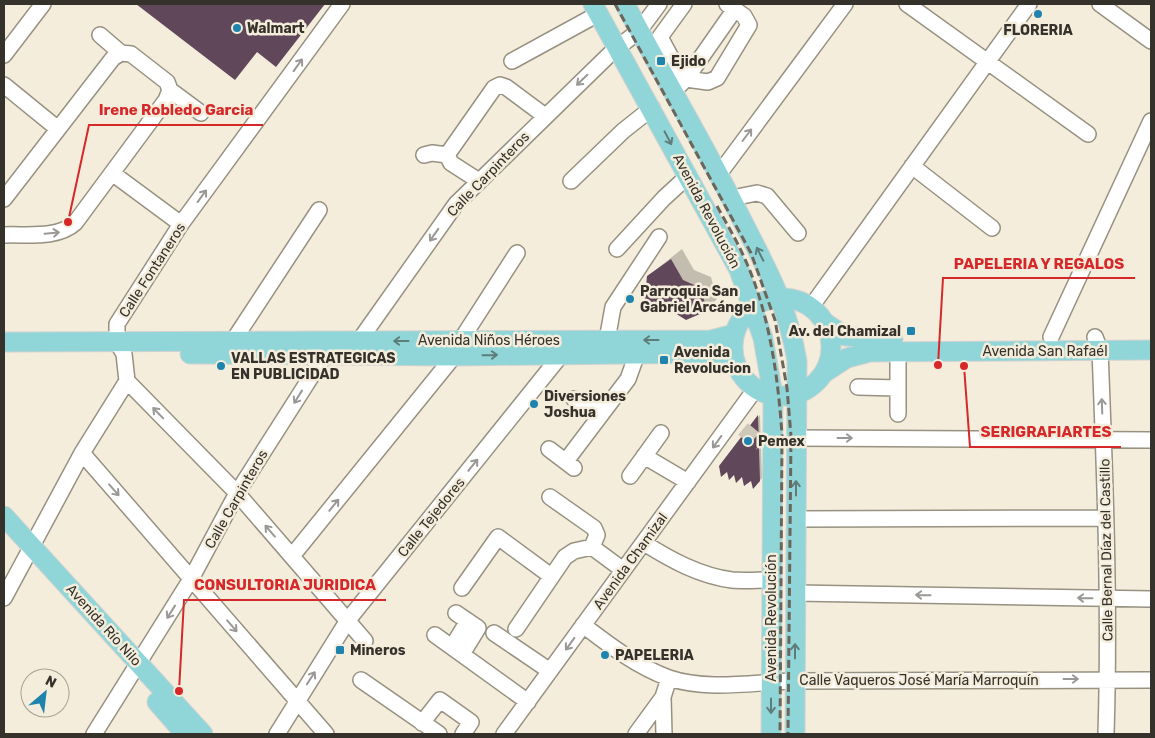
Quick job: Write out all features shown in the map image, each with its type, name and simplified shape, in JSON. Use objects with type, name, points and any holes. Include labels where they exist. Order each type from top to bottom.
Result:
[{"type":"main road","name":"Avenida Revolución","points":[[625,4],[732,198],[782,298],[797,361],[794,734]]},
{"type":"main road","name":"Avenida Revolución","points":[[595,9],[618,46],[739,270],[766,353],[764,391],[771,580],[771,734]]},
{"type":"main road","points":[[796,393],[764,391],[741,374],[734,358],[734,334],[741,319],[752,308],[761,302],[782,298],[796,300],[810,306],[824,322],[831,342],[831,354],[824,373]]},
{"type":"main road","name":"Avenida San Rafaél","points":[[824,322],[845,336],[869,339],[1051,337],[1151,350]]},
{"type":"main road","name":"Avenida Niños Héroes","points":[[4,342],[120,348],[458,348],[607,340],[711,340],[734,334]]},
{"type":"main road","name":"Avenida San Rafaél","points":[[796,393],[810,387],[824,373],[858,354],[1098,344],[1151,337]]},
{"type":"main road","name":"Avenida Niños Héroes","points":[[4,352],[120,348],[233,341],[329,348],[360,341],[561,355],[714,353],[734,358]]},
{"type":"main road","name":"Avenida Río Nilo","points":[[4,516],[28,551],[135,669],[203,734]]},
{"type":"main road","name":"Avenida Río Nilo","points":[[4,532],[28,551]]},
{"type":"main road","name":"Avenida Río Nilo","points":[[135,669],[185,734]]},
{"type":"street","points":[[4,55],[43,4]]},
{"type":"street","name":"Calle Fontaneros","points":[[127,381],[117,324],[181,224],[342,4]]},
{"type":"street","name":"Calle Carpinteros","points":[[360,341],[456,204],[544,116],[618,46],[639,31],[659,4]]},
{"type":"street","points":[[672,92],[686,79],[731,6],[744,16],[749,24],[717,78],[708,82],[686,79],[675,65],[660,37],[684,4]]},
{"type":"street","points":[[719,174],[845,4]]},
{"type":"street","points":[[907,4],[1088,134]]},
{"type":"street","points":[[810,306],[1029,4]]},
{"type":"street","points":[[1100,4],[1151,41]]},
{"type":"street","points":[[512,61],[595,9]]},
{"type":"street","points":[[100,36],[121,53],[130,54],[167,82],[170,90],[201,113]]},
{"type":"street","points":[[4,200],[113,58],[121,53]]},
{"type":"street","points":[[4,85],[58,129]]},
{"type":"street","points":[[447,155],[494,88],[500,85],[506,87],[544,116]]},
{"type":"street","points":[[4,235],[58,233],[68,230],[166,100],[170,90]]},
{"type":"street","points":[[571,181],[623,131],[652,108]]},
{"type":"street","points":[[1051,337],[1147,144],[1151,122]]},
{"type":"street","points":[[424,155],[432,153],[447,155]]},
{"type":"street","points":[[447,155],[451,163],[479,181]]},
{"type":"street","points":[[912,166],[992,228]]},
{"type":"street","points":[[112,172],[181,224]]},
{"type":"street","points":[[617,249],[664,198],[688,176]]},
{"type":"street","points":[[732,198],[757,193],[767,196],[798,233]]},
{"type":"street","points":[[233,341],[319,210]]},
{"type":"street","points":[[607,340],[613,307],[659,237]]},
{"type":"street","points":[[292,556],[458,348],[517,253]]},
{"type":"street","name":"Calle Bernal Díaz del Castillo","points":[[1098,344],[1104,440],[1108,598],[1106,734]]},
{"type":"street","name":"Calle Carpinteros","points":[[94,734],[191,579],[237,493],[329,348]]},
{"type":"street","points":[[898,352],[898,414]]},
{"type":"street","points":[[548,449],[570,465],[604,411],[628,380],[637,354]]},
{"type":"street","name":"Calle Tejedores","points":[[277,734],[348,620],[561,355]]},
{"type":"street","points":[[4,598],[8,580],[28,551],[82,453],[127,381],[237,493],[365,641]]},
{"type":"street","points":[[858,387],[898,388]]},
{"type":"street","name":"Avenida Chamizal","points":[[504,734],[688,482],[764,391]]},
{"type":"street","points":[[574,399],[604,411]]},
{"type":"street","points":[[630,476],[661,433]]},
{"type":"street","points":[[796,438],[1151,440]]},
{"type":"street","points":[[82,453],[326,734]]},
{"type":"street","points":[[644,456],[688,482]]},
{"type":"street","points":[[550,497],[594,528],[597,535],[592,547]]},
{"type":"street","points":[[796,519],[1106,518]]},
{"type":"street","points":[[462,588],[498,537],[551,576]]},
{"type":"street","points":[[644,543],[668,558],[703,574],[732,580],[771,580]]},
{"type":"street","points":[[592,547],[623,570]]},
{"type":"street","points":[[516,629],[551,576],[569,553],[592,547]]},
{"type":"street","points":[[795,593],[1151,599]]},
{"type":"street","points":[[457,651],[478,628],[462,617]]},
{"type":"street","name":"Calle Vaqueros José María Marroquín","points":[[583,625],[610,645],[669,678],[736,685],[795,681],[1151,680]]},
{"type":"street","points":[[494,633],[550,671]]},
{"type":"street","points":[[435,635],[528,702]]},
{"type":"street","points":[[636,734],[663,697],[669,678]]},
{"type":"street","points":[[361,680],[439,734]]},
{"type":"street","points":[[663,697],[664,734]]},
{"type":"street","points":[[422,723],[440,700],[471,722],[463,734]]},
{"type":"building","name":"Walmart","points":[[136,4],[325,4],[276,67],[257,52],[235,80]]},
{"type":"building","points":[[671,259],[683,280],[701,288],[707,311],[686,320],[667,308],[644,306],[647,276]]},
{"type":"building","name":"Pemex","points":[[758,415],[760,481],[753,489],[751,481],[744,486],[742,477],[736,483],[734,475],[729,480],[727,472],[721,477],[719,466]]},
{"type":"tunnel","points":[[743,429],[761,444]]},
{"type":"railway","points":[[615,4],[751,253],[775,320],[787,388],[791,436],[788,734]]},
{"type":"railway","points":[[717,206],[753,278],[766,321],[778,389],[782,435],[780,734]]},
{"type":"place","name":"FLORERIA","points":[[1038,14]]},
{"type":"place","name":"Walmart","points":[[237,28]]},
{"type":"place","name":"Ejido","points":[[661,61]]},
{"type":"place","name":"Irene Robledo Garcia","points":[[68,222]]},
{"type":"place","name":"Parroquia San Gabriel Arcángel","points":[[630,299]]},
{"type":"place","name":"Av. del Chamizal","points":[[911,331]]},
{"type":"place","name":"Avenida Revolucion","points":[[664,360]]},
{"type":"place","name":"PAPELERIA Y REGALOS","points":[[938,365]]},
{"type":"place","name":"VALLAS ESTRATEGICAS EN PUBLICIDAD","points":[[221,366]]},
{"type":"place","name":"SERIGRAFIARTES","points":[[964,366]]},
{"type":"place","name":"Diversiones Joshua","points":[[534,404]]},
{"type":"place","name":"Pemex","points":[[748,441]]},
{"type":"place","name":"Mineros","points":[[340,650]]},
{"type":"place","name":"PAPELERIA","points":[[605,655]]},
{"type":"place","name":"CONSULTORIA JURIDICA","points":[[179,691]]}]
